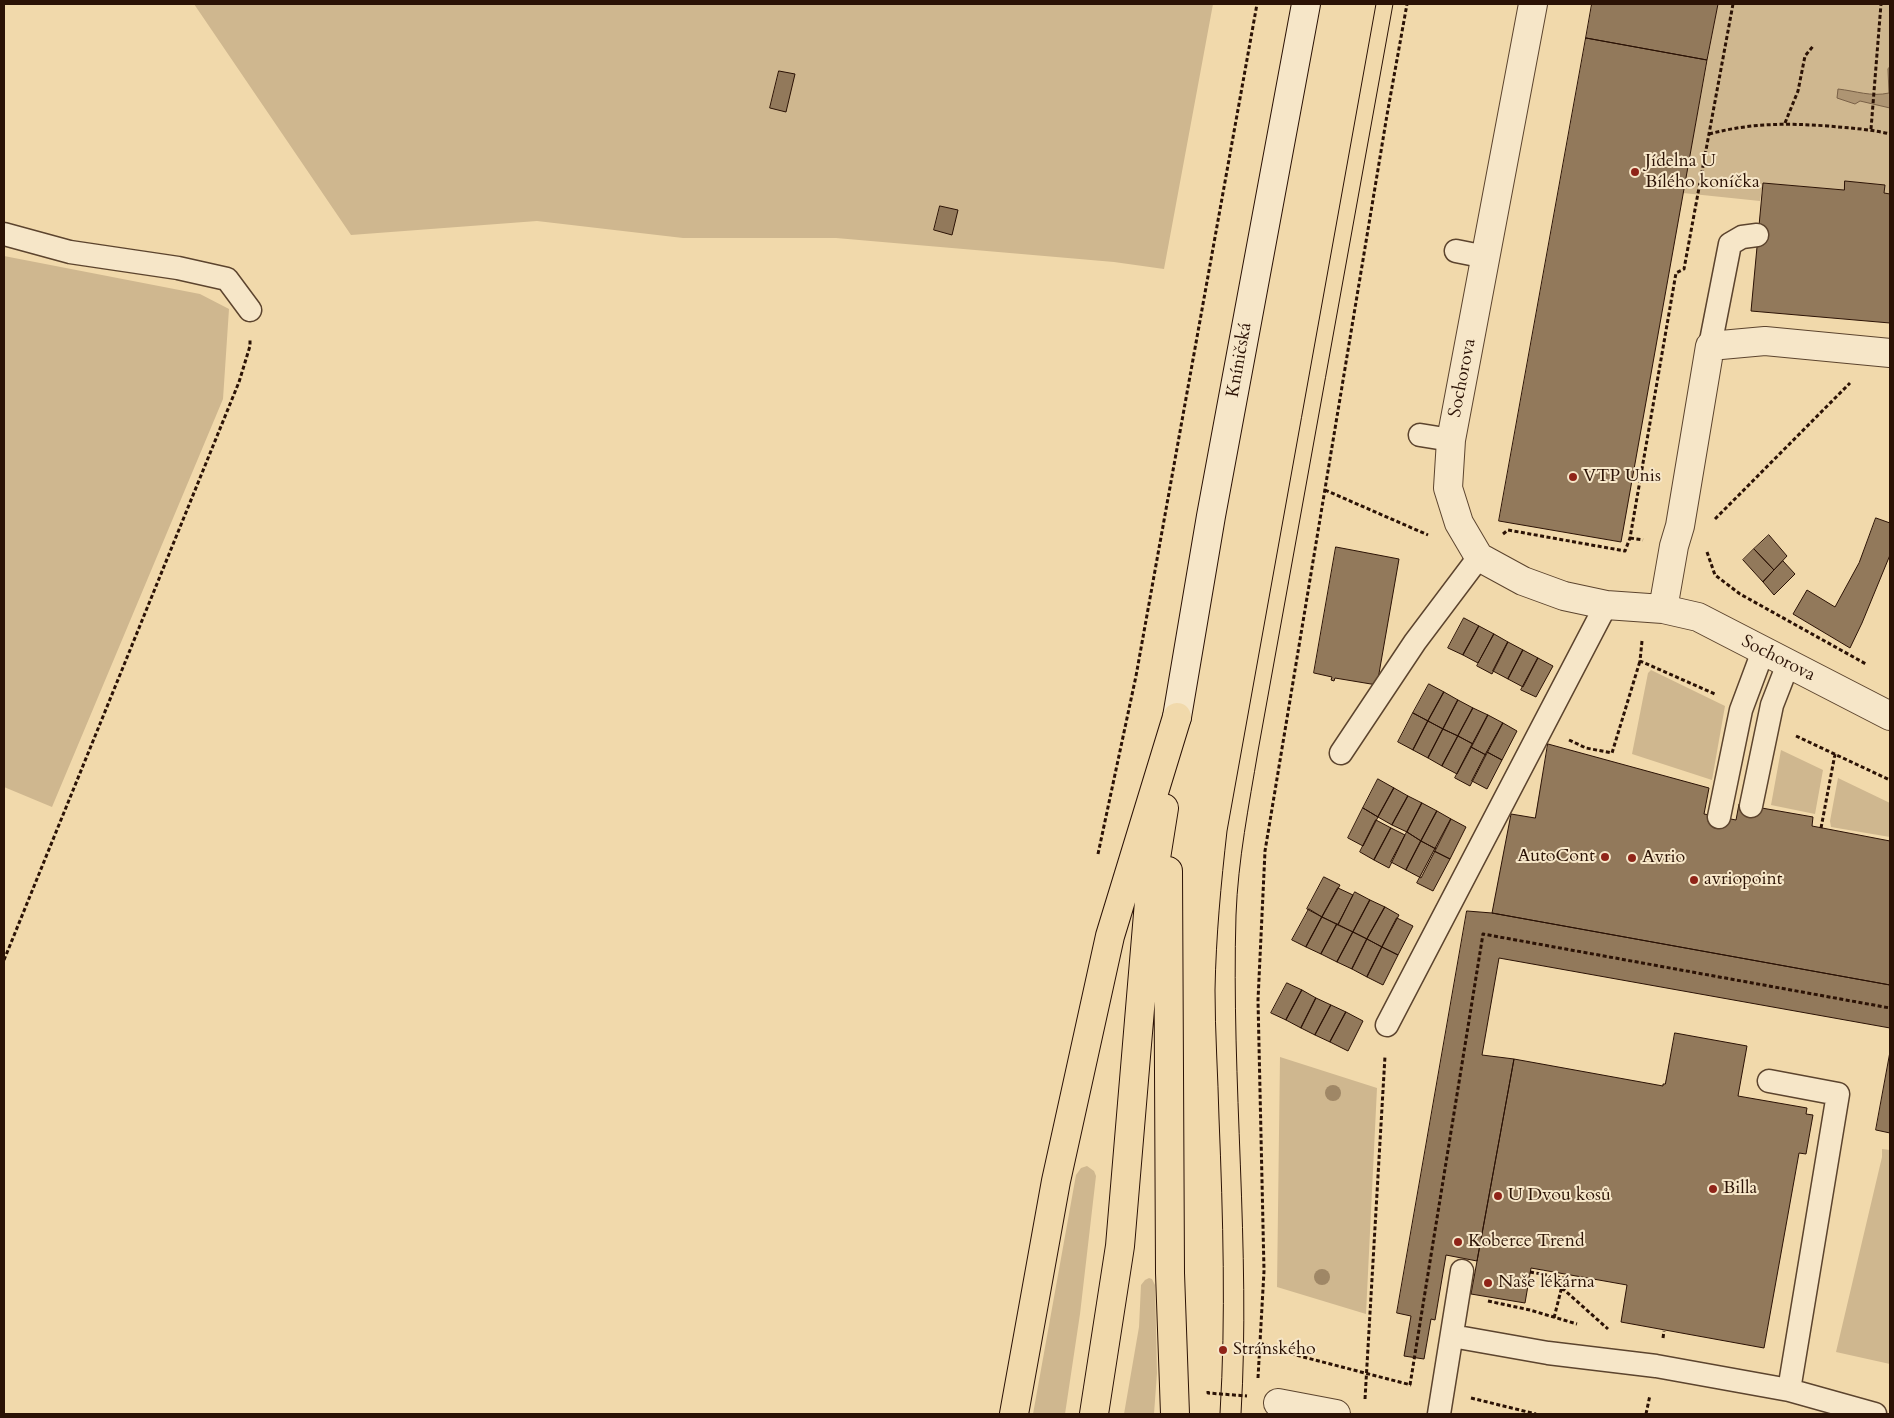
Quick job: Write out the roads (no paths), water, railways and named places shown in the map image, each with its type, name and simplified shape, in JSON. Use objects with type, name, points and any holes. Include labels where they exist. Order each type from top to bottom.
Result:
[{"type":"highway","points":[[1014,1414],[1056,1181],[1110,936],[1177,717]]},
{"type":"highway","points":[[1094,1414],[1120,1246],[1149,902],[1177,717]]},
{"type":"highway","points":[[1174,1414],[1170,1273],[1168,877],[1177,717]]},
{"type":"street","name":"Kníničská","points":[[1177,717],[1211,516],[1306,4]]},
{"type":"street","name":"Sochorova","points":[[1533,4],[1451,440],[1448,488],[1460,523],[1479,557],[1523,581],[1564,596],[1606,605],[1663,609],[1698,617],[1890,716]]},
{"type":"street","points":[[1663,609],[1674,546],[1680,526],[1710,346],[1765,341],[1885,353]]},
{"type":"street","points":[[1278,1403],[1336,1414]]},
{"type":"lane","points":[[4,234],[70,252],[178,268],[227,279],[250,310]]},
{"type":"lane","points":[[1710,346],[1730,244],[1742,237],[1757,235]]},
{"type":"lane","points":[[1456,251],[1486,257]]},
{"type":"lane","points":[[1420,435],[1451,440]]},
{"type":"lane","points":[[1341,753],[1414,642],[1479,557]]},
{"type":"lane","points":[[1387,1025],[1606,605]]},
{"type":"lane","points":[[1719,817],[1742,710],[1763,651]]},
{"type":"lane","points":[[1751,806],[1772,705],[1788,664]]},
{"type":"lane","points":[[1769,1081],[1838,1094],[1789,1390]]},
{"type":"lane","points":[[1439,1414],[1462,1271]]},
{"type":"lane","points":[[1452,1336],[1548,1353],[1656,1366],[1789,1390],[1875,1414]]},
{"type":"tram line","points":[[1220,1414],[1223,1266],[1215,990],[1221,890],[1227,831],[1376,4]]},
{"type":"tram line","points":[[1241,1414],[1244,1289],[1235,978],[1239,874],[1258,751],[1393,4]]},
{"type":"place","name":"Jídelna U Bílého koníčka","points":[[1635,172]]},
{"type":"place","name":"VTP Unis","points":[[1573,477]]},
{"type":"place","name":"AutoCont","points":[[1605,857]]},
{"type":"place","name":"Avrio","points":[[1632,858]]},
{"type":"place","name":"avriopoint","points":[[1694,880]]},
{"type":"place","name":"Billa","points":[[1713,1189]]},
{"type":"place","name":"U Dvou kosů","points":[[1498,1196]]},
{"type":"place","name":"Koberce Trend","points":[[1458,1242]]},
{"type":"place","name":"Naše lékárna","points":[[1488,1283]]},
{"type":"place","name":"Stránského","points":[[1223,1350]]}]
